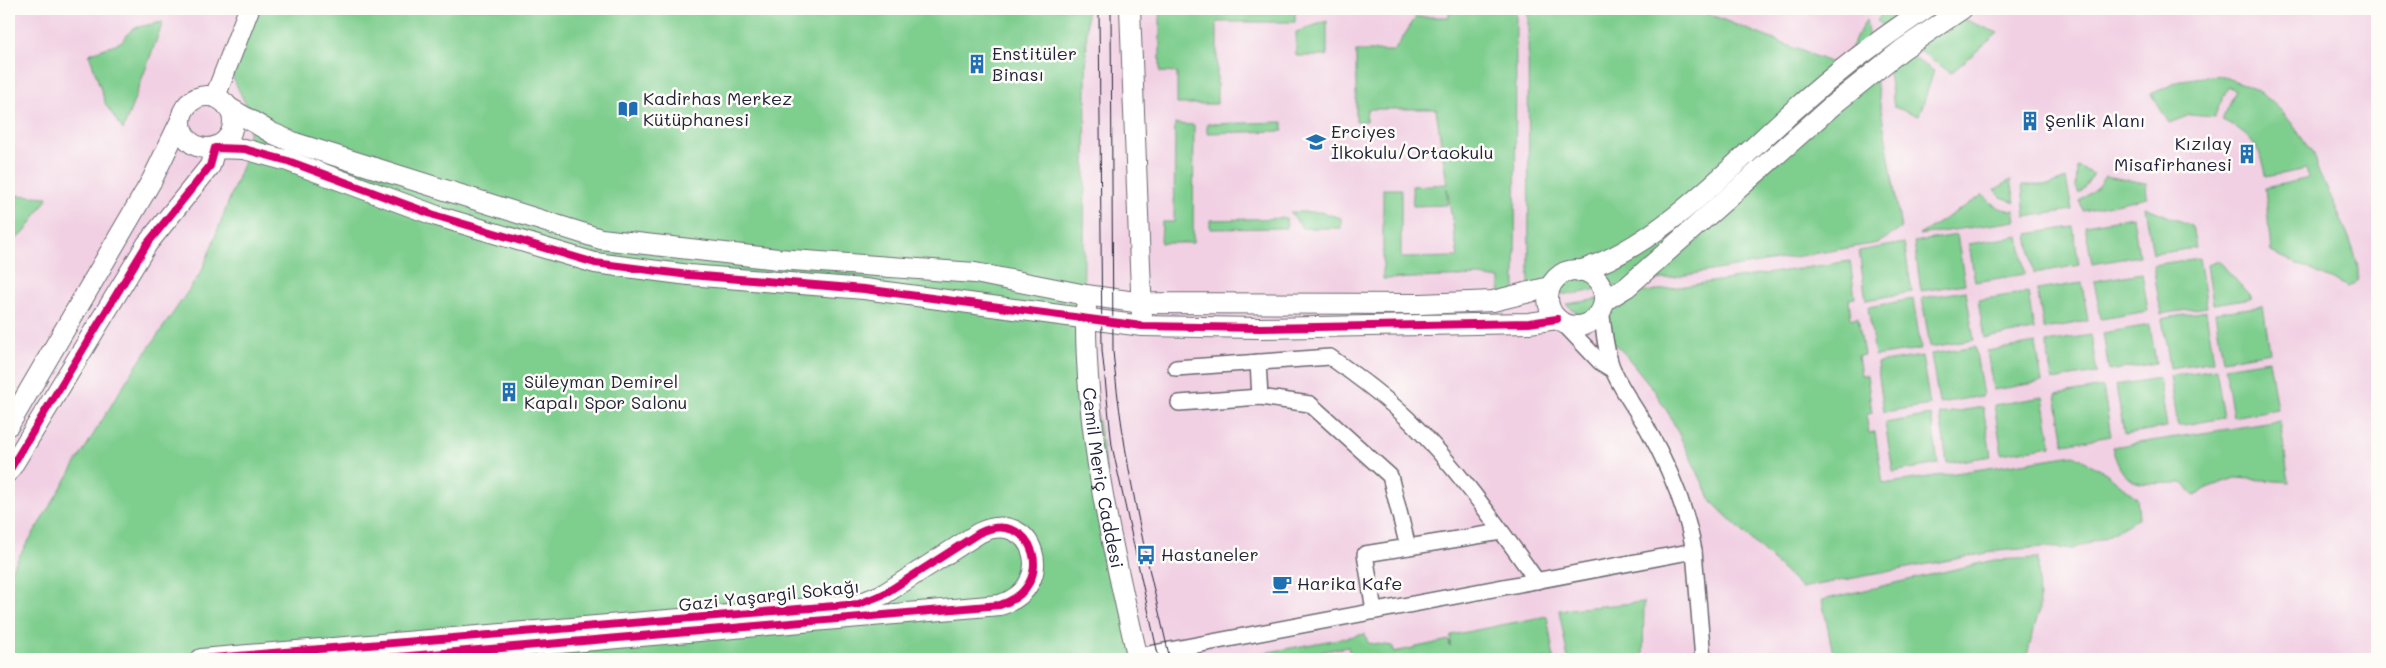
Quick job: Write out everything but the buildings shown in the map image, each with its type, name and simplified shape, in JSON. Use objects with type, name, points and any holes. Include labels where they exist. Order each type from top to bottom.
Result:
[{"type":"street","points":[[9,471],[147,244],[210,166],[215,148],[222,144],[232,131],[233,122],[222,102],[249,9]]},
{"type":"street","points":[[1130,9],[1142,326]]},
{"type":"street","points":[[9,424],[152,180],[180,122],[185,107],[191,101],[206,96],[222,102],[272,134],[294,143],[601,239],[759,257],[975,273],[1086,295],[1142,303],[1421,304],[1493,302],[1550,287],[1562,274],[1603,263],[1650,234],[1704,190],[1795,109],[1903,24],[1925,9]]},
{"type":"street","points":[[180,122],[185,138],[191,144],[206,149],[244,149],[288,161],[437,216],[595,263],[688,275],[864,289],[1142,326],[1278,327],[1561,321],[1573,326],[1590,322],[1602,305],[1627,287],[1871,74],[1962,9]]},
{"type":"street","points":[[1579,270],[1587,273],[1600,284],[1606,346],[1613,370],[1648,429],[1675,482],[1684,506],[1694,551],[1703,659]]},
{"type":"street","points":[[1550,287],[1548,304],[1561,321],[1600,362],[1613,370]]},
{"type":"street","name":"Cemil Meriç Caddesi","points":[[1086,295],[1086,370],[1095,448],[1112,542],[1138,657]]},
{"type":"street","points":[[61,335],[78,345],[80,355]]},
{"type":"street","points":[[1176,368],[1330,357],[1359,377],[1408,420],[1447,463],[1502,532],[1537,581]]},
{"type":"street","points":[[1258,362],[1260,397]]},
{"type":"street","points":[[1178,403],[1260,397],[1310,404],[1390,476],[1408,547]]},
{"type":"street","name":"Gazi Yaşargil Sokağı","points":[[201,659],[859,604],[884,594],[979,533],[996,527],[1006,528],[1019,534],[1029,545],[1034,558],[1034,572],[1027,586],[1015,598],[1000,604],[375,659]]},
{"type":"street","points":[[1374,611],[1365,554],[1502,532]]},
{"type":"street","points":[[1138,657],[1694,551]]},
{"type":"shaded area","points":[[9,9],[2377,9],[2377,659],[9,659]]},
{"type":"green space","points":[[249,9],[1087,9],[1083,331],[1138,659],[9,659],[9,573],[126,381],[202,271],[249,148],[249,111],[227,66]]},
{"type":"green space","points":[[1160,9],[1295,9],[1295,22],[1217,22],[1217,104],[1177,104],[1177,73],[1160,72]]},
{"type":"green space","points":[[1449,9],[1516,9],[1515,293],[1500,293],[1500,279],[1479,276],[1383,279],[1383,189],[1401,189],[1401,258],[1458,257],[1447,188],[1447,205],[1413,206],[1412,186],[1447,184],[1436,109],[1367,109],[1366,121],[1356,121],[1356,51],[1394,51],[1416,17],[1449,17]]},
{"type":"green space","points":[[1528,9],[1696,9],[1840,66],[1866,20],[1901,229],[1878,243],[1573,294],[1529,294]]},
{"type":"green space","points":[[1885,9],[1940,9],[1998,33],[1951,73],[1877,21]]},
{"type":"green space","points":[[1327,21],[1327,56],[1296,56],[1296,32]]},
{"type":"green space","points":[[163,22],[123,130],[106,105],[89,54],[121,42],[133,28]]},
{"type":"green space","points":[[1884,39],[1934,71],[1919,116],[1894,107]]},
{"type":"green space","points":[[2217,75],[2246,85],[2268,98],[2286,116],[2313,154],[2317,168],[2349,238],[2358,266],[2358,278],[2353,285],[2349,287],[2271,252],[2265,188],[2309,178],[2306,169],[2266,177],[2262,158],[2253,142],[2247,135],[2222,120],[2236,91],[2228,87],[2214,117],[2190,115],[2169,123],[2151,94],[2182,80]]},
{"type":"green space","points":[[1283,122],[1283,131],[1207,133],[1207,124]]},
{"type":"green space","points":[[1175,124],[1194,125],[1193,243],[1161,243],[1162,222],[1174,222]]},
{"type":"green space","points":[[2077,167],[2094,174],[2079,194],[2076,187]]},
{"type":"green space","points":[[2105,176],[2146,183],[2147,197],[2083,211],[2080,201],[2098,186]]},
{"type":"green space","points":[[2066,179],[2072,210],[2025,217],[2022,185],[2050,185]]},
{"type":"green space","points":[[2011,180],[2015,202],[2001,197],[1994,190]]},
{"type":"green space","points":[[9,183],[14,195],[48,197],[25,232],[9,244]]},
{"type":"green space","points":[[1983,195],[1997,207],[2014,210],[2016,221],[1919,235]]},
{"type":"green space","points":[[2145,207],[2192,226],[2196,248],[2153,254]]},
{"type":"green space","points":[[1290,212],[1320,212],[1341,218],[1341,228],[1302,228]]},
{"type":"green space","points":[[2133,217],[2139,256],[2092,264],[2085,225]]},
{"type":"green space","points":[[1286,218],[1287,228],[1210,229],[1210,220]]},
{"type":"green space","points":[[2073,227],[2079,265],[2034,273],[2028,234]]},
{"type":"green space","points":[[1957,235],[1965,284],[1921,291],[1914,242]]},
{"type":"green space","points":[[2019,236],[2025,274],[1975,282],[1969,244]]},
{"type":"green space","points":[[1904,243],[1912,292],[1866,300],[1859,251]]},
{"type":"green space","points":[[2199,258],[2207,307],[2161,314],[2153,265]]},
{"type":"green space","points":[[1850,261],[1855,298],[1849,299],[1851,319],[1858,318],[1864,355],[1858,356],[1861,375],[1867,375],[1872,413],[1866,415],[1869,433],[1875,433],[1883,484],[2074,455],[2106,473],[2137,498],[2139,518],[2104,538],[2073,549],[2042,547],[1998,551],[1801,588],[1712,502],[1670,416],[1654,390],[1624,353],[1566,304]]},
{"type":"green space","points":[[2219,261],[2252,298],[2213,304],[2207,265]]},
{"type":"green space","points":[[2142,273],[2148,311],[2101,319],[2094,281]]},
{"type":"green space","points":[[2082,283],[2088,321],[2044,329],[2037,290]]},
{"type":"green space","points":[[1966,291],[1974,340],[1930,347],[1922,298]]},
{"type":"green space","points":[[2028,292],[2034,330],[1984,338],[1978,300]]},
{"type":"green space","points":[[1913,299],[1921,349],[1875,356],[1868,307]]},
{"type":"green space","points":[[2263,306],[2270,352],[2223,360],[2215,313]]},
{"type":"green space","points":[[2206,311],[2214,361],[2170,368],[2162,319]]},
{"type":"green space","points":[[2150,325],[2156,363],[2109,371],[2103,333]]},
{"type":"green space","points":[[2091,335],[2097,373],[2052,380],[2046,342]]},
{"type":"green space","points":[[2036,343],[2042,382],[1993,390],[1987,351]]},
{"type":"green space","points":[[1975,347],[1983,396],[1939,403],[1931,354]]},
{"type":"green space","points":[[1922,356],[1930,405],[1884,412],[1877,363]]},
{"type":"green space","points":[[2269,360],[2277,409],[2233,417],[2225,367]]},
{"type":"green space","points":[[2216,369],[2224,418],[2178,426],[2170,376]]},
{"type":"green space","points":[[2159,378],[2167,427],[2124,434],[2116,385]]},
{"type":"green space","points":[[2103,387],[2111,436],[2064,444],[2056,395]]},
{"type":"green space","points":[[2043,397],[2051,446],[2002,454],[1994,405]]},
{"type":"green space","points":[[1983,407],[1991,456],[1947,463],[1940,414]]},
{"type":"green space","points":[[1931,415],[1938,464],[1893,472],[1885,423]]},
{"type":"green space","points":[[2280,421],[2289,482],[2236,478],[2194,495],[2182,483],[2145,483],[2136,482],[2129,478],[2122,472],[2112,447]]},
{"type":"green space","points":[[2038,558],[2039,611],[2026,659],[1834,659],[1822,600],[1994,560]]},
{"type":"green space","points":[[1644,602],[1643,659],[1568,659],[1559,610]]},
{"type":"green space","points":[[1547,616],[1554,659],[1351,659],[1348,647],[1282,659],[1232,659],[1365,634],[1368,643],[1393,646],[1394,652],[1449,640],[1450,647],[1451,635]]},
{"type":"tram line","points":[[1099,9],[1102,350],[1112,446],[1159,659]]},
{"type":"tram line","points":[[1111,9],[1113,351],[1122,429],[1129,468],[1170,659]]},
{"type":"cycle path","points":[[9,471],[147,244],[210,166],[215,148],[244,149],[288,161],[437,216],[595,263],[689,275],[864,289],[1142,326],[1259,328],[1529,323],[1557,319]]},
{"type":"cycle path","points":[[201,659],[859,604],[884,594],[979,533],[998,528],[1014,530],[1025,539],[1032,552],[1034,567],[1029,582],[1018,596],[1000,605],[375,659]]},
{"type":"place","name":"Enstitüler Binası","points":[[977,64]]},
{"type":"place","name":"Kadirhas Merkez Kütüphanesi","points":[[628,109]]},
{"type":"place","name":"Şenlik Alanı","points":[[2030,121]]},
{"type":"place","name":"Erciyes İlkokulu/Ortaokulu","points":[[1316,142]]},
{"type":"place","name":"Kızılay Misafirhanesi","points":[[2247,154]]},
{"type":"place","name":"Süleyman Demirel Kapalı Spor Salonu","points":[[509,392]]},
{"type":"place","name":"Hastaneler","points":[[1146,555]]},
{"type":"place","name":"Harika Kafe","points":[[1282,584]]}]
